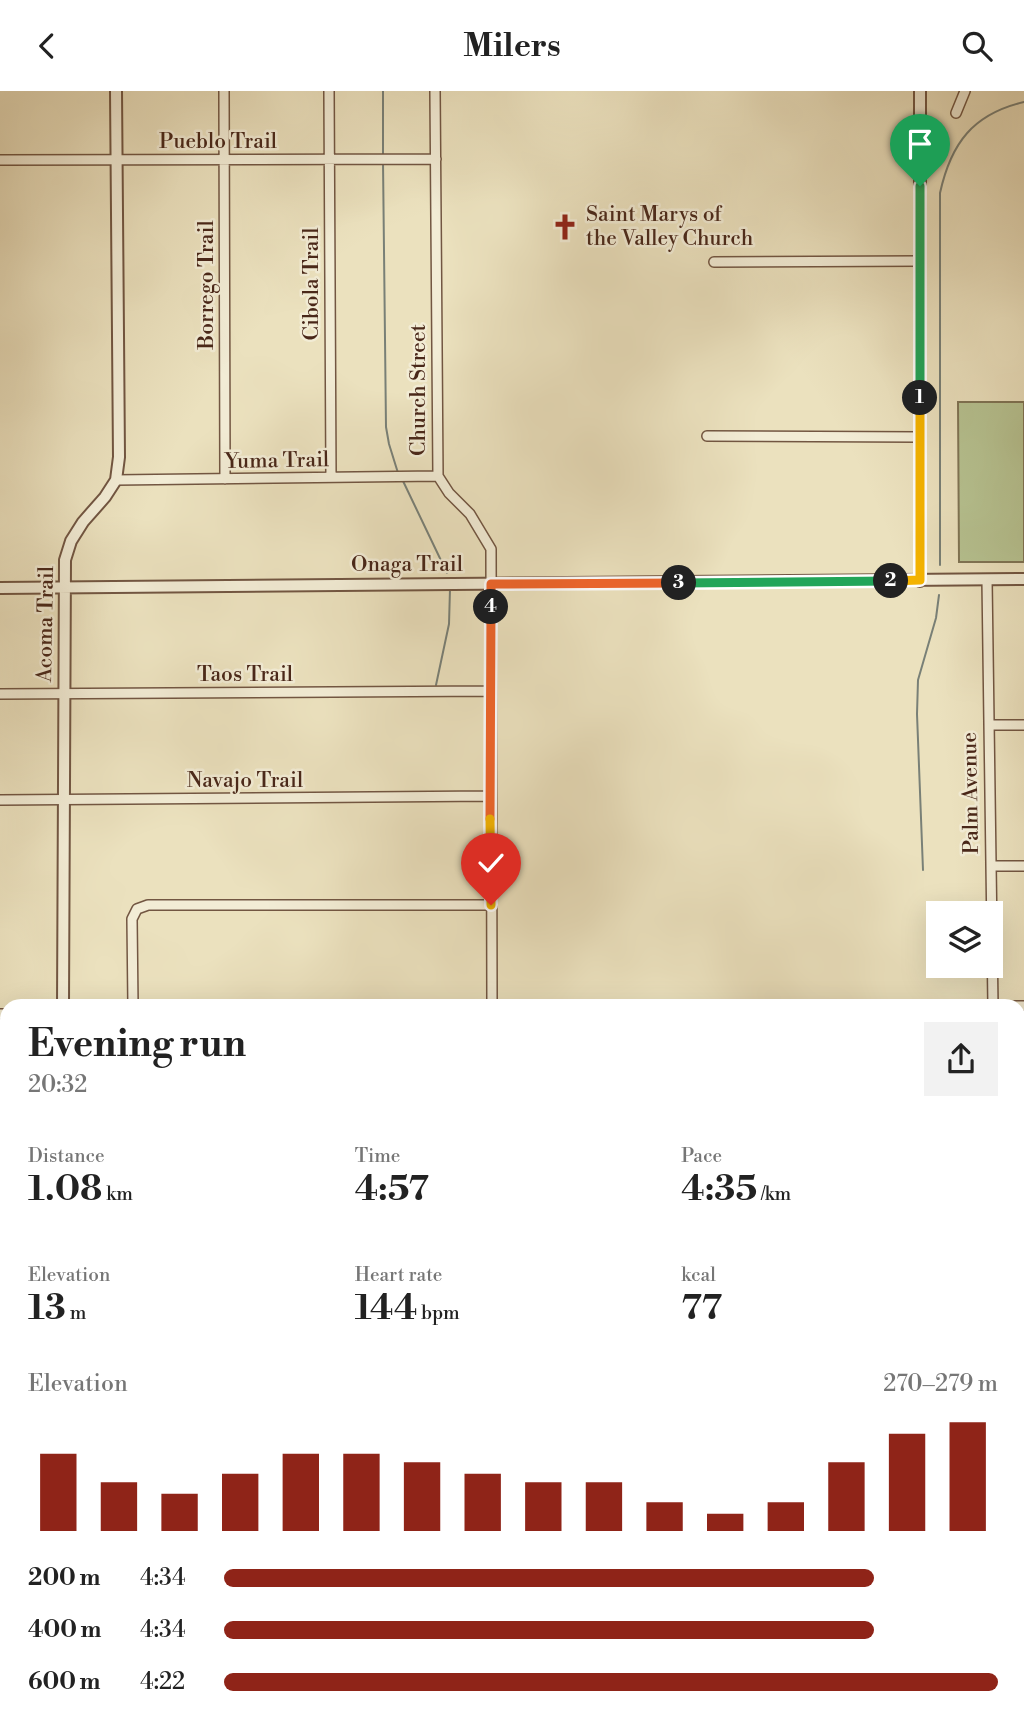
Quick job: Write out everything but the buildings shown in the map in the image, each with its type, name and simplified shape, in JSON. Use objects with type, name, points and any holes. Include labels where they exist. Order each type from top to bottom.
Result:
[{"type":"street","points":[[116,91],[119,457],[116,480]]},
{"type":"street","name":"Borrego Trail","points":[[224,91],[225,479]]},
{"type":"street","name":"Cibola Trail","points":[[329,91],[331,477]]},
{"type":"street","name":"Church Street","points":[[435,91],[438,476],[449,493],[470,515],[491,549],[492,999]]},
{"type":"street","points":[[920,91],[920,580]]},
{"type":"street","points":[[956,113],[965,91]]},
{"type":"street","name":"Pueblo Trail","points":[[0,160],[436,159]]},
{"type":"street","points":[[714,262],[921,261]]},
{"type":"street","points":[[708,436],[920,437]]},
{"type":"street","name":"Yuma Trail","points":[[116,480],[438,476]]},
{"type":"street","name":"Acoma Trail","points":[[63,999],[65,560],[71,541],[116,480]]},
{"type":"street","name":"Onaga Trail","points":[[0,587],[1024,579]]},
{"type":"street","name":"Palm Avenue","points":[[988,580],[993,999]]},
{"type":"street","name":"Taos Trail","points":[[0,694],[491,691]]},
{"type":"street","points":[[989,725],[1024,725]]},
{"type":"street","name":"Navajo Trail","points":[[0,800],[490,796]]},
{"type":"street","points":[[992,866],[1024,866]]},
{"type":"street","points":[[133,999],[132,919],[137,909],[148,905],[491,905]]},
{"type":"green space","points":[[958,402],[1024,402],[1024,562],[959,562]]},
{"type":"waterway","points":[[383,91],[383,156]]},
{"type":"waterway","points":[[940,565],[940,193],[951,159],[967,133],[991,114],[1024,102]]},
{"type":"waterway","points":[[383,162],[386,427],[398,473]]},
{"type":"waterway","points":[[403,481],[447,573]]},
{"type":"waterway","points":[[436,685],[449,624],[450,589]]},
{"type":"waterway","points":[[923,870],[918,680],[936,618],[939,595]]},
{"type":"place","name":"Saint Marys of the Valley Church","points":[[565,227]]},
{"type":"route","points":[[491,905],[491,584],[920,580],[920,186]]}]
